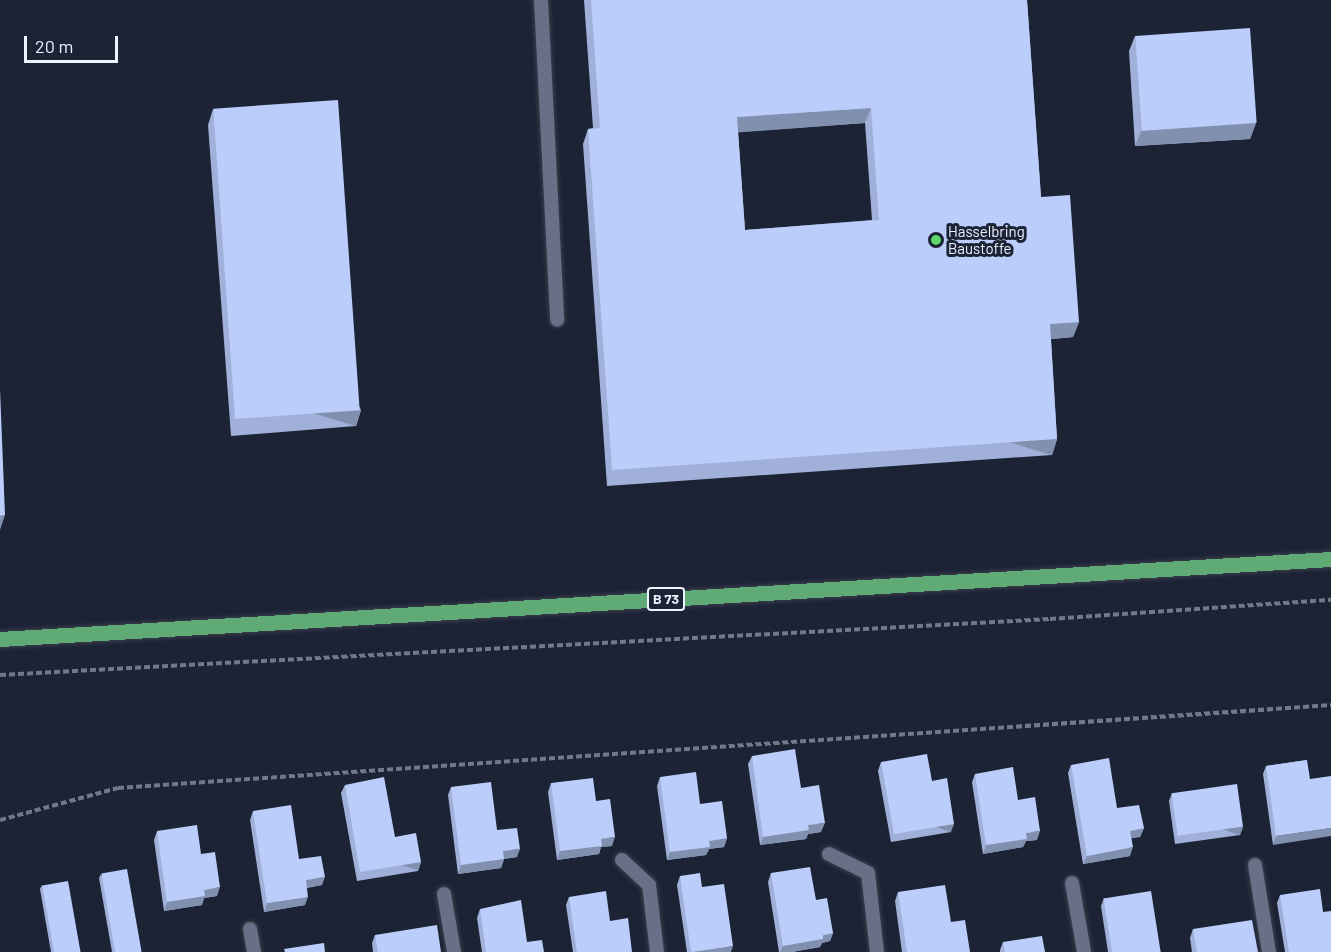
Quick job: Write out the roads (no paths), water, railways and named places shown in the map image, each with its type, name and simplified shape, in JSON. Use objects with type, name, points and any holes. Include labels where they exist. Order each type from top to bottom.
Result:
[{"type":"main road","name":"B 73","points":[[0,639],[1331,560]]},
{"type":"lane","points":[[541,0],[557,320]]},
{"type":"lane","points":[[829,854],[868,873],[877,952]]},
{"type":"lane","points":[[622,860],[649,885],[657,952]]},
{"type":"lane","points":[[1255,865],[1269,952]]},
{"type":"lane","points":[[1072,883],[1084,952]]},
{"type":"lane","points":[[444,894],[454,952]]},
{"type":"lane","points":[[250,929],[254,952]]},
{"type":"place","name":"Hasselbring Baustoffe","points":[[936,240]]}]
